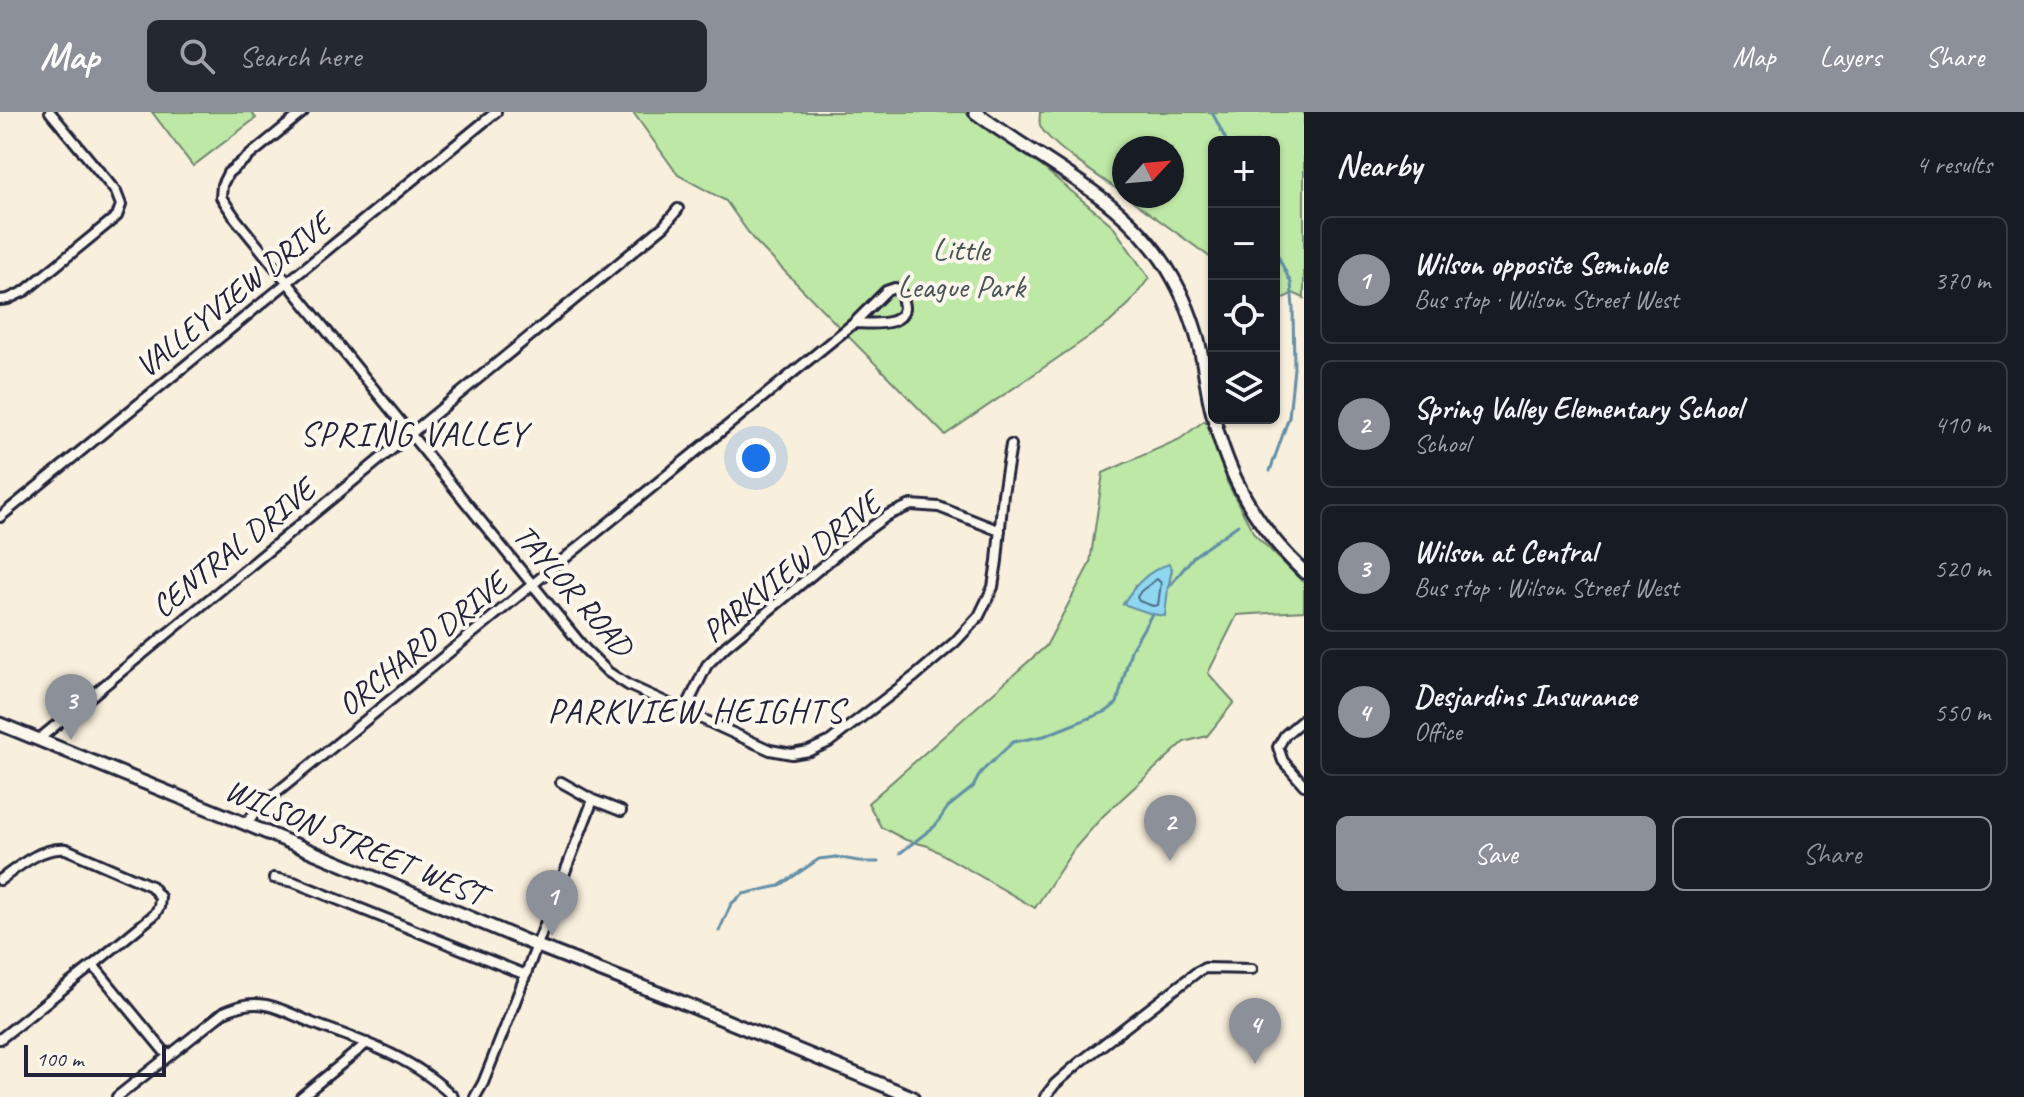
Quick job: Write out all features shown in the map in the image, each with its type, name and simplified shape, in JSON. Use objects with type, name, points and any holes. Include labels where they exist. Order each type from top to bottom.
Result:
[{"type":"main road","points":[[975,112],[1121,212],[1149,242],[1172,276],[1190,313],[1203,359],[1211,410],[1237,484],[1258,519],[1304,572]]},
{"type":"main road","name":"WILSON STREET WEST","points":[[0,724],[912,1097]]},
{"type":"street","points":[[0,300],[25,291],[117,216],[121,205],[116,192],[50,112]]},
{"type":"street","name":"TAYLOR ROAD","points":[[303,112],[228,173],[221,197],[286,282],[584,648],[608,672],[628,685],[684,712],[770,750],[792,754],[829,742],[915,676],[955,642],[979,616],[993,587],[1011,445]]},
{"type":"street","name":"VALLEYVIEW DRIVE","points":[[0,517],[496,112]]},
{"type":"street","name":"CENTRAL DRIVE","points":[[39,739],[664,226],[678,209]]},
{"type":"street","name":"ORCHARD DRIVE","points":[[246,824],[259,807],[854,323],[886,291],[895,288],[902,294],[904,309],[900,318],[893,322],[854,323]]},
{"type":"street","name":"PARKVIEW DRIVE","points":[[684,712],[707,665],[726,646],[888,515],[911,505],[939,507],[1000,531]]},
{"type":"street","points":[[1304,719],[1285,735],[1278,747],[1283,761],[1304,785]]},
{"type":"street","points":[[561,782],[621,811]]},
{"type":"street","points":[[475,1097],[593,800]]},
{"type":"street","points":[[0,1039],[155,914],[160,897],[151,886],[66,849],[54,848],[40,853],[1,878]]},
{"type":"street","points":[[274,878],[294,882],[526,975]]},
{"type":"street","points":[[93,965],[168,1056]]},
{"type":"street","points":[[1045,1097],[1079,1063],[1197,972],[1205,968],[1252,969]]},
{"type":"street","points":[[117,1097],[224,1012],[242,1004],[266,1005],[367,1043],[407,1061],[434,1078],[453,1097]]},
{"type":"street","points":[[301,1097],[367,1043]]},
{"type":"green space","points":[[152,112],[251,112],[256,118],[193,166]]},
{"type":"green space","name":"Little League Park","points":[[633,112],[964,112],[1040,165],[1112,225],[1149,278],[1130,303],[1109,323],[945,435],[753,239],[726,201],[678,175]]},
{"type":"green space","points":[[1040,112],[1304,112],[1304,298],[1293,293],[1280,300],[1280,136],[1208,136],[1208,256],[1142,208],[1184,208],[1184,136],[1112,136],[1112,186],[1054,142],[1040,125]]},
{"type":"green space","points":[[1204,421],[1211,425],[1227,482],[1254,534],[1304,583],[1304,611],[1237,615],[1208,673],[1234,702],[1207,736],[1184,742],[1103,816],[1074,849],[1035,908],[928,846],[906,840],[881,827],[868,803],[1046,646],[1090,563],[1103,473],[1180,439]],"holes":[[[1172,569],[1168,588],[1124,604],[1135,586]]]},
{"type":"water","points":[[1169,564],[1172,569],[1165,616],[1123,604],[1142,580]]},
{"type":"waterway","points":[[1212,112],[1224,136]]},
{"type":"waterway","points":[[1270,471],[1289,417],[1294,368],[1291,283],[1280,260]]},
{"type":"waterway","points":[[1168,588],[1194,556],[1238,525]]},
{"type":"waterway","points":[[900,853],[935,826],[948,807],[973,787],[981,772],[1013,742],[1044,736],[1107,711],[1117,703],[1131,650],[1152,614]]},
{"type":"waterway","points":[[719,931],[731,904],[743,894],[779,886],[819,859],[836,857],[878,862]]},
{"type":"place","name":"Wilson at Central","points":[[71,740]]},
{"type":"place","name":"Spring Valley Elementary School","points":[[1170,861]]},
{"type":"place","name":"Wilson opposite Seminole","points":[[552,936]]},
{"type":"place","name":"Desjardins Insurance","points":[[1255,1064]]},
{"type":"district","name":"SPRING VALLEY","points":[[414,433]]},
{"type":"district","name":"PARKVIEW HEIGHTS","points":[[696,710]]}]
